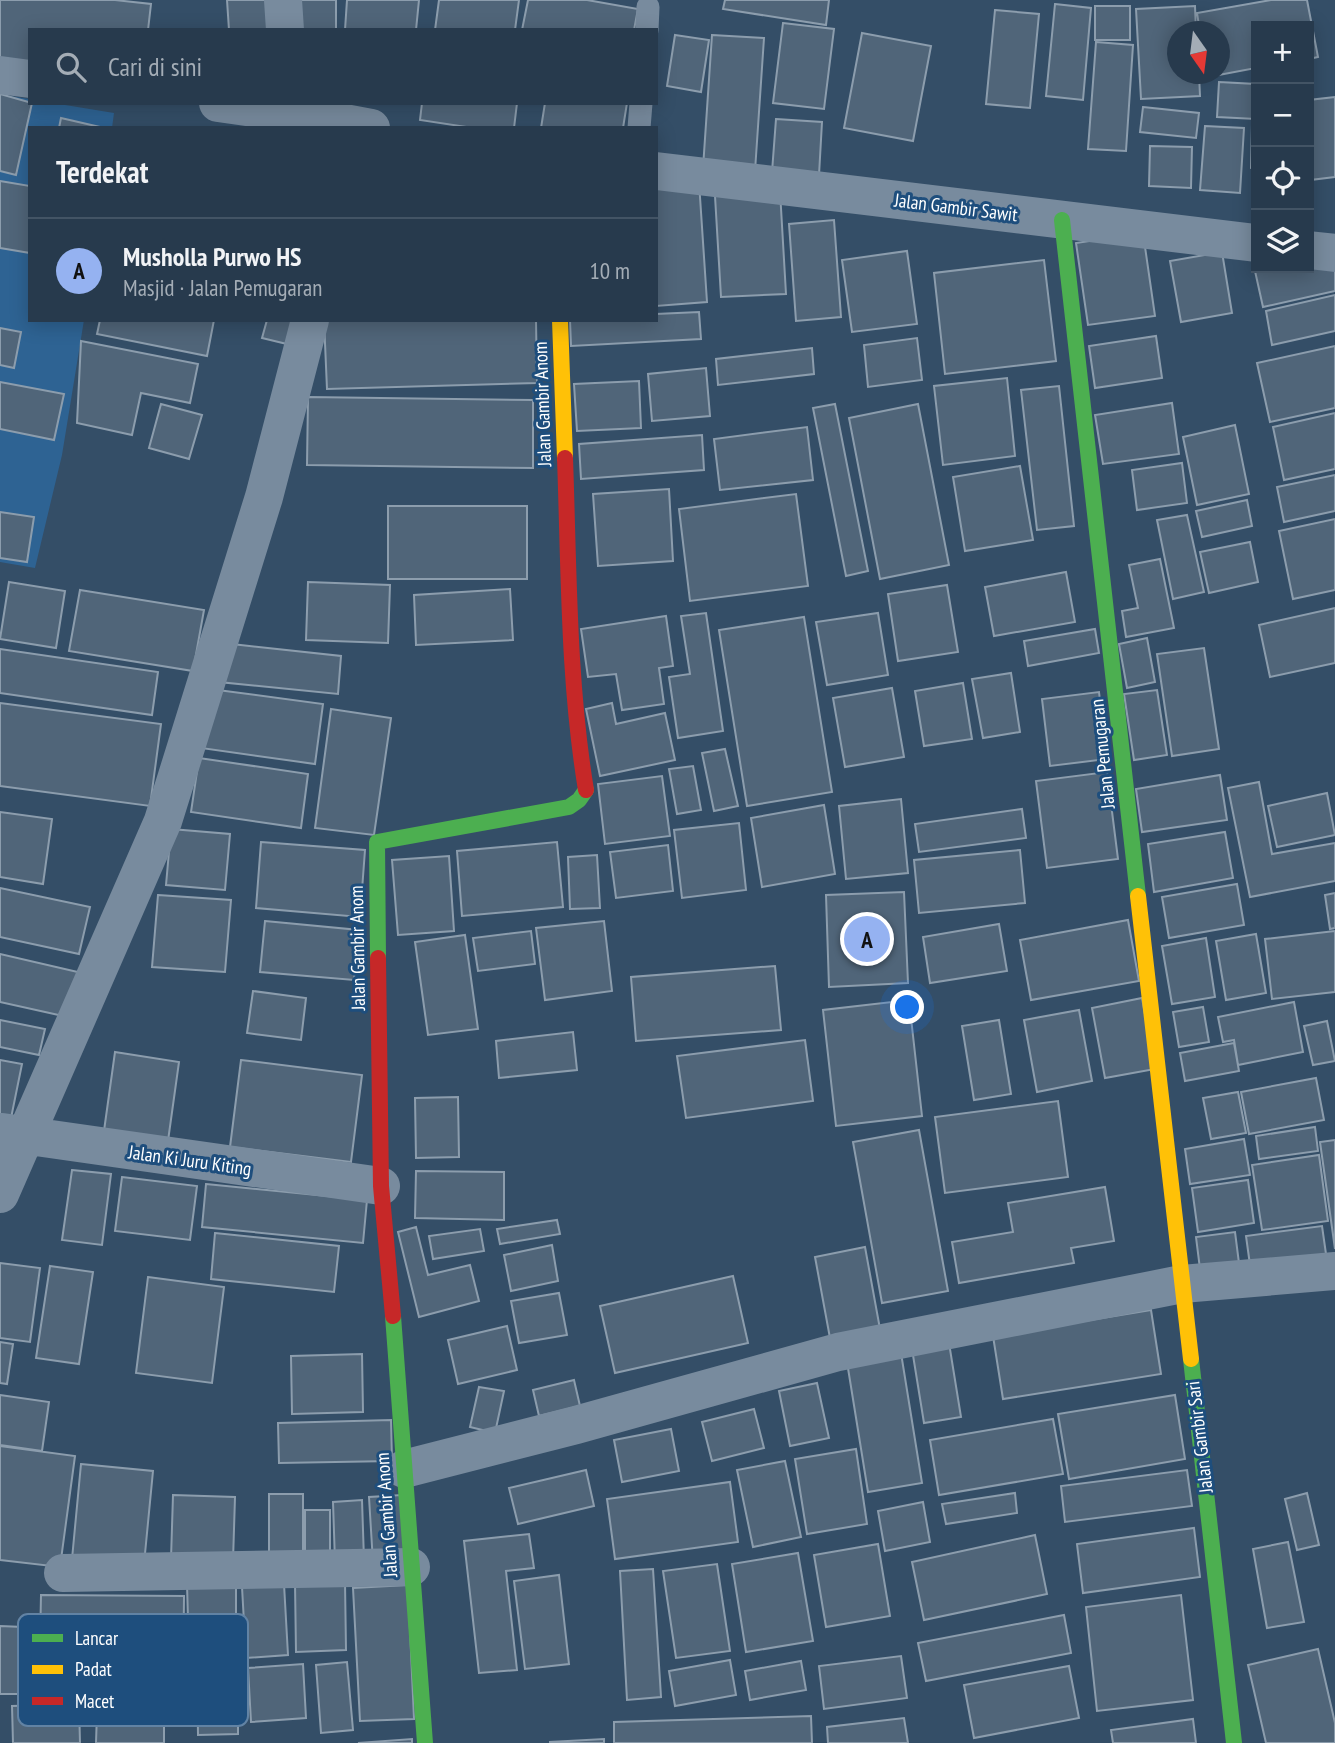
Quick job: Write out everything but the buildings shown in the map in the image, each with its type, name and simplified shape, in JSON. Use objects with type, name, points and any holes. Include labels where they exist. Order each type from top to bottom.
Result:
[{"type":"street","points":[[283,0],[285,28]]},
{"type":"street","points":[[0,75],[28,79]]},
{"type":"street","points":[[247,105],[291,108],[359,126]]},
{"type":"street","name":"Jalan Gambir Sawit","points":[[658,171],[1251,242]]},
{"type":"street","name":"Jalan Pemugaran","points":[[1062,220],[1182,1284]]},
{"type":"street","points":[[1314,251],[1335,253]]},
{"type":"street","points":[[0,1194],[13,1134],[163,821],[264,497],[309,322]]},
{"type":"street","name":"Jalan Gambir Anom","points":[[425,1743],[393,1311],[381,1186],[377,842],[569,807],[586,791],[579,748],[570,612],[560,322]]},
{"type":"street","name":"Jalan Ki Juru Kiting","points":[[13,1134],[381,1186]]},
{"type":"street","points":[[404,1469],[576,1425],[838,1352],[1182,1284],[1335,1271]]},
{"type":"street","name":"Jalan Gambir Sari","points":[[1182,1284],[1234,1743]]},
{"type":"street","points":[[63,1573],[411,1567]]},
{"type":"lane","points":[[639,126],[641,105]]},
{"type":"shaded area","points":[[0,95],[28,99],[28,105],[65,105],[114,113],[112,126],[28,126],[28,322],[84,322],[62,455],[35,568],[0,562]]},
{"type":"traffic: fast","points":[[1062,220],[1138,896]]},
{"type":"traffic: fast","points":[[378,958],[377,842],[569,807],[579,800],[586,790]]},
{"type":"traffic: fast","points":[[393,1316],[425,1743]]},
{"type":"traffic: fast","points":[[1191,1359],[1234,1743]]},
{"type":"traffic: slow","points":[[560,322],[565,458]]},
{"type":"traffic: slow","points":[[1138,896],[1191,1359]]},
{"type":"traffic: jam","points":[[565,458],[572,666],[586,790]]},
{"type":"traffic: jam","points":[[378,958],[381,1186],[393,1316]]},
{"type":"place","name":"Musholla Purwo HS","points":[[867,939]]}]
